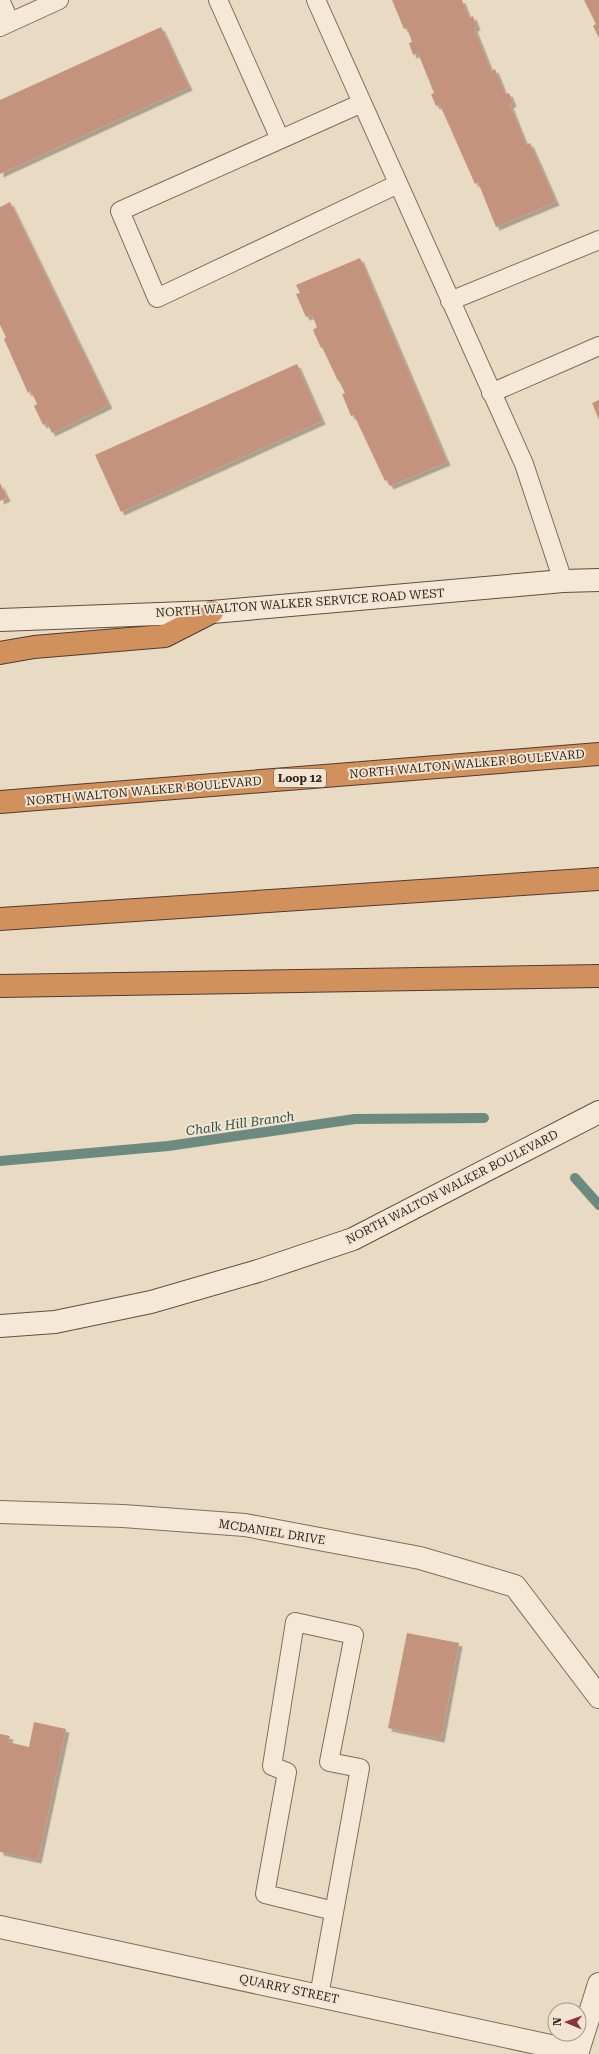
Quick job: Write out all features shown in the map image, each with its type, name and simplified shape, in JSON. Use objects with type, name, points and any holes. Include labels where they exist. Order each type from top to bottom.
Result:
[{"type":"highway","points":[[0,653],[34,647],[165,636],[212,612]]},
{"type":"highway","name":"NORTH WALTON WALKER BOULEVARD","points":[[0,802],[599,754]]},
{"type":"highway","points":[[0,919],[599,879]]},
{"type":"highway","points":[[0,986],[599,976]]},
{"type":"street","name":"NORTH WALTON WALKER SERVICE ROAD WEST","points":[[0,620],[212,612],[563,581],[599,580]]},
{"type":"street","name":"NORTH WALTON WALKER BOULEVARD","points":[[0,1326],[55,1322],[151,1302],[258,1271],[353,1239],[599,1112]]},
{"type":"street","name":"MCDANIEL DRIVE","points":[[0,1512],[123,1516],[245,1525],[420,1558],[515,1586],[599,1697]]},
{"type":"street","name":"QUARRY STREET","points":[[0,1927],[578,2053]]},
{"type":"street","points":[[578,2053],[599,1984]]},
{"type":"lane","points":[[0,0],[5,25],[59,0]]},
{"type":"lane","points":[[218,0],[280,139]]},
{"type":"lane","points":[[316,0],[450,302],[524,464],[563,581]]},
{"type":"lane","points":[[362,103],[120,211],[157,298],[398,184]]},
{"type":"lane","points":[[450,302],[599,240]]},
{"type":"lane","points":[[491,393],[599,346]]},
{"type":"lane","points":[[319,1996],[360,1768],[329,1762],[354,1635],[296,1622],[272,1766],[287,1772],[265,1894],[334,1911]]},
{"type":"building","points":[[392,0],[462,0],[469,18],[473,16],[477,27],[474,28],[491,71],[495,69],[505,94],[509,93],[513,103],[510,105],[526,145],[530,143],[556,202],[496,227],[478,182],[475,184],[440,105],[436,106],[431,94],[434,93],[418,53],[413,55],[409,43],[412,42],[407,28],[404,29]]},
{"type":"building","points":[[584,0],[599,0],[599,38],[593,26],[596,24]]},
{"type":"building","points":[[161,27],[189,87],[0,174],[0,100]]},
{"type":"building","points":[[10,202],[109,405],[52,433],[47,423],[43,425],[34,406],[37,404],[31,391],[28,393],[4,339],[6,337],[0,325],[0,207]]},
{"type":"building","points":[[360,258],[447,462],[390,486],[387,480],[385,481],[354,415],[351,416],[342,394],[345,393],[313,330],[317,327],[312,315],[306,317],[296,294],[300,293],[296,285]]},
{"type":"building","points":[[297,364],[322,421],[121,512],[95,455]]},
{"type":"building","points":[[599,400],[599,420],[592,403]]},
{"type":"building","points":[[0,483],[7,498],[0,501]]},
{"type":"building","points":[[407,1633],[459,1643],[441,1739],[388,1728]]},
{"type":"building","points":[[34,1722],[66,1729],[38,1860],[0,1852],[0,1734],[10,1736],[8,1742],[29,1747]]},
{"type":"waterway","name":"Chalk Hill Branch","points":[[0,1161],[168,1146],[355,1119],[484,1118]]},
{"type":"waterway","name":"Chalk Hill Branch","points":[[575,1178],[599,1205]]}]
